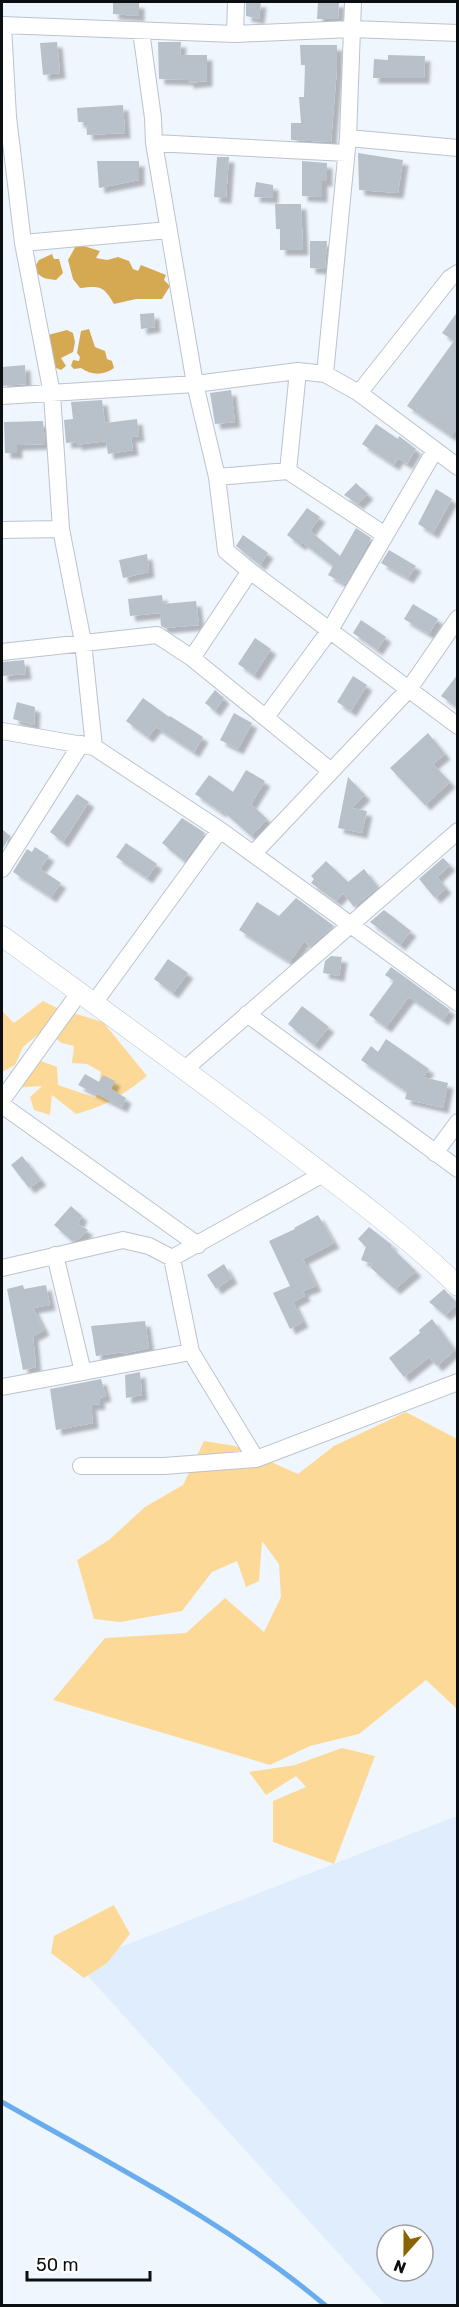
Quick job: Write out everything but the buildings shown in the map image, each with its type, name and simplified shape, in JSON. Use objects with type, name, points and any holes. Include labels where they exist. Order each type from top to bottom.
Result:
[{"type":"street","points":[[235,34],[236,2]]},
{"type":"street","points":[[325,374],[347,146],[353,2]]},
{"type":"street","points":[[2,869],[87,745],[83,642],[61,529],[52,394],[23,243],[4,117],[2,26],[235,34],[352,29],[458,33]]},
{"type":"street","points":[[141,31],[153,118],[154,143],[195,384],[217,477],[226,551],[458,726]]},
{"type":"street","points":[[154,143],[458,148]]},
{"type":"street","points":[[23,243],[169,230]]},
{"type":"street","points":[[359,393],[450,278],[458,273]]},
{"type":"street","points":[[288,471],[298,371]]},
{"type":"street","points":[[2,396],[195,384],[298,371],[325,374],[359,393],[456,464]]},
{"type":"street","points":[[266,717],[330,630],[435,450]]},
{"type":"street","points":[[217,477],[288,471],[385,535]]},
{"type":"street","points":[[2,530],[61,529]]},
{"type":"street","points":[[192,658],[250,571]]},
{"type":"street","points":[[254,854],[409,690],[458,618]]},
{"type":"street","points":[[2,652],[157,635],[192,658],[331,771]]},
{"type":"street","points":[[2,731],[87,745],[254,854],[458,1003]]},
{"type":"street","points":[[2,1100],[220,831]]},
{"type":"street","points":[[184,1069],[458,831]]},
{"type":"street","points":[[2,936],[184,1069],[322,1174],[418,1248],[458,1286]]},
{"type":"street","points":[[247,1014],[458,1169]]},
{"type":"street","points":[[2,1105],[198,1245]]},
{"type":"street","points":[[435,1153],[458,1122]]},
{"type":"street","points":[[172,1258],[322,1174]]},
{"type":"street","points":[[2,1268],[123,1240],[149,1246],[172,1258]]},
{"type":"street","points":[[55,1255],[83,1372]]},
{"type":"street","points":[[172,1258],[191,1352],[256,1459]]},
{"type":"street","points":[[2,1387],[191,1352]]},
{"type":"street","points":[[81,1467],[164,1466],[256,1459],[458,1382]]},
{"type":"shaded area","points":[[77,244],[100,251],[96,258],[107,260],[118,257],[129,261],[133,269],[138,271],[141,265],[166,275],[164,280],[170,286],[162,299],[136,299],[114,304],[104,290],[97,287],[80,288],[73,279],[68,260]]},
{"type":"shaded area","points":[[52,254],[54,259],[59,259],[63,273],[56,280],[43,277],[34,268],[39,260]]},
{"type":"shaded area","points":[[89,329],[95,347],[105,351],[107,359],[112,361],[114,368],[102,373],[94,373],[81,368],[74,369],[71,366],[73,360],[79,361],[80,357],[77,353],[81,331]]},
{"type":"shaded area","points":[[67,330],[73,333],[75,342],[73,352],[61,358],[66,366],[61,370],[47,364],[48,335]]},
{"type":"shaded area","points":[[43,1001],[65,1012],[23,1047],[15,1065],[2,1072],[2,1011],[14,1023]]},
{"type":"shaded area","points":[[73,1013],[103,1022],[147,1076],[114,1099],[76,1114],[52,1095],[50,1115],[34,1110],[30,1097],[42,1086],[11,1088],[10,1072],[33,1058],[57,1067],[58,1085],[96,1098],[101,1072],[87,1064],[72,1063],[74,1046],[61,1043],[54,1036]]},
{"type":"shaded area","points":[[406,1412],[457,1439],[457,1709],[426,1680],[359,1734],[310,1746],[270,1765],[53,1700],[105,1638],[186,1633],[225,1598],[264,1632],[281,1597],[279,1564],[262,1541],[259,1581],[246,1587],[237,1561],[212,1572],[182,1611],[120,1622],[94,1619],[77,1560],[109,1540],[145,1507],[183,1485],[204,1441],[235,1446],[298,1474],[334,1446]]},
{"type":"shaded area","points":[[342,1748],[375,1756],[334,1864],[273,1842],[273,1801],[306,1787],[296,1776],[266,1795],[249,1772],[295,1765]]},
{"type":"shaded area","points":[[457,1816],[457,2305],[385,2305],[77,1964]]},
{"type":"shaded area","points":[[114,1905],[130,1934],[107,1963],[84,1978],[51,1953],[54,1936]]},
{"type":"waterway","points":[[2,2102],[168,2196],[249,2248],[326,2306]]}]
